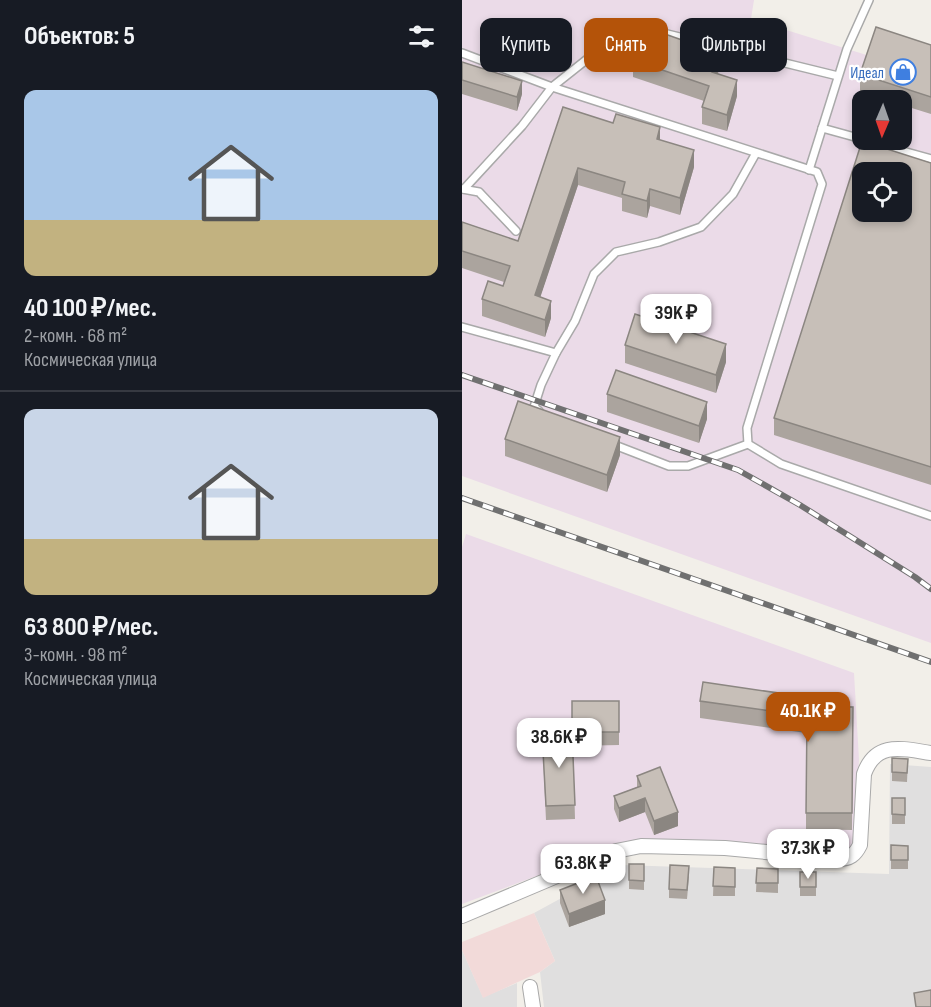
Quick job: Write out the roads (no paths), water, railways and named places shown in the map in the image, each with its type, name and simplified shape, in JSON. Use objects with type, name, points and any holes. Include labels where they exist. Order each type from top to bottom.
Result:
[{"type":"street","points":[[462,915],[616,851],[641,846],[725,848],[844,859],[857,852],[860,845],[864,774],[868,763],[886,749],[896,748],[931,753]]},
{"type":"street","points":[[530,987],[533,1007]]},
{"type":"lane","points":[[809,170],[847,49],[868,0]]},
{"type":"lane","points":[[463,189],[522,126],[552,87],[615,37],[639,27],[838,76]]},
{"type":"lane","points":[[462,53],[552,87],[817,172],[822,184],[747,428],[748,444]]},
{"type":"lane","points":[[822,128],[852,136]]},
{"type":"lane","points":[[900,150],[931,159]]},
{"type":"lane","points":[[549,417],[534,407],[541,385],[575,321],[594,274],[616,252],[659,242],[701,227],[733,194],[756,153]]},
{"type":"lane","points":[[463,189],[479,192],[516,231]]},
{"type":"lane","points":[[462,327],[556,353]]},
{"type":"lane","points":[[606,442],[669,466],[688,466],[748,444]]},
{"type":"lane","points":[[748,444],[781,464],[931,516]]},
{"type":"railway","points":[[462,375],[738,470],[800,505],[931,589]]},
{"type":"railway","points":[[462,498],[931,662]]},
{"type":"place","name":"Идеал","points":[[903,72]]}]
